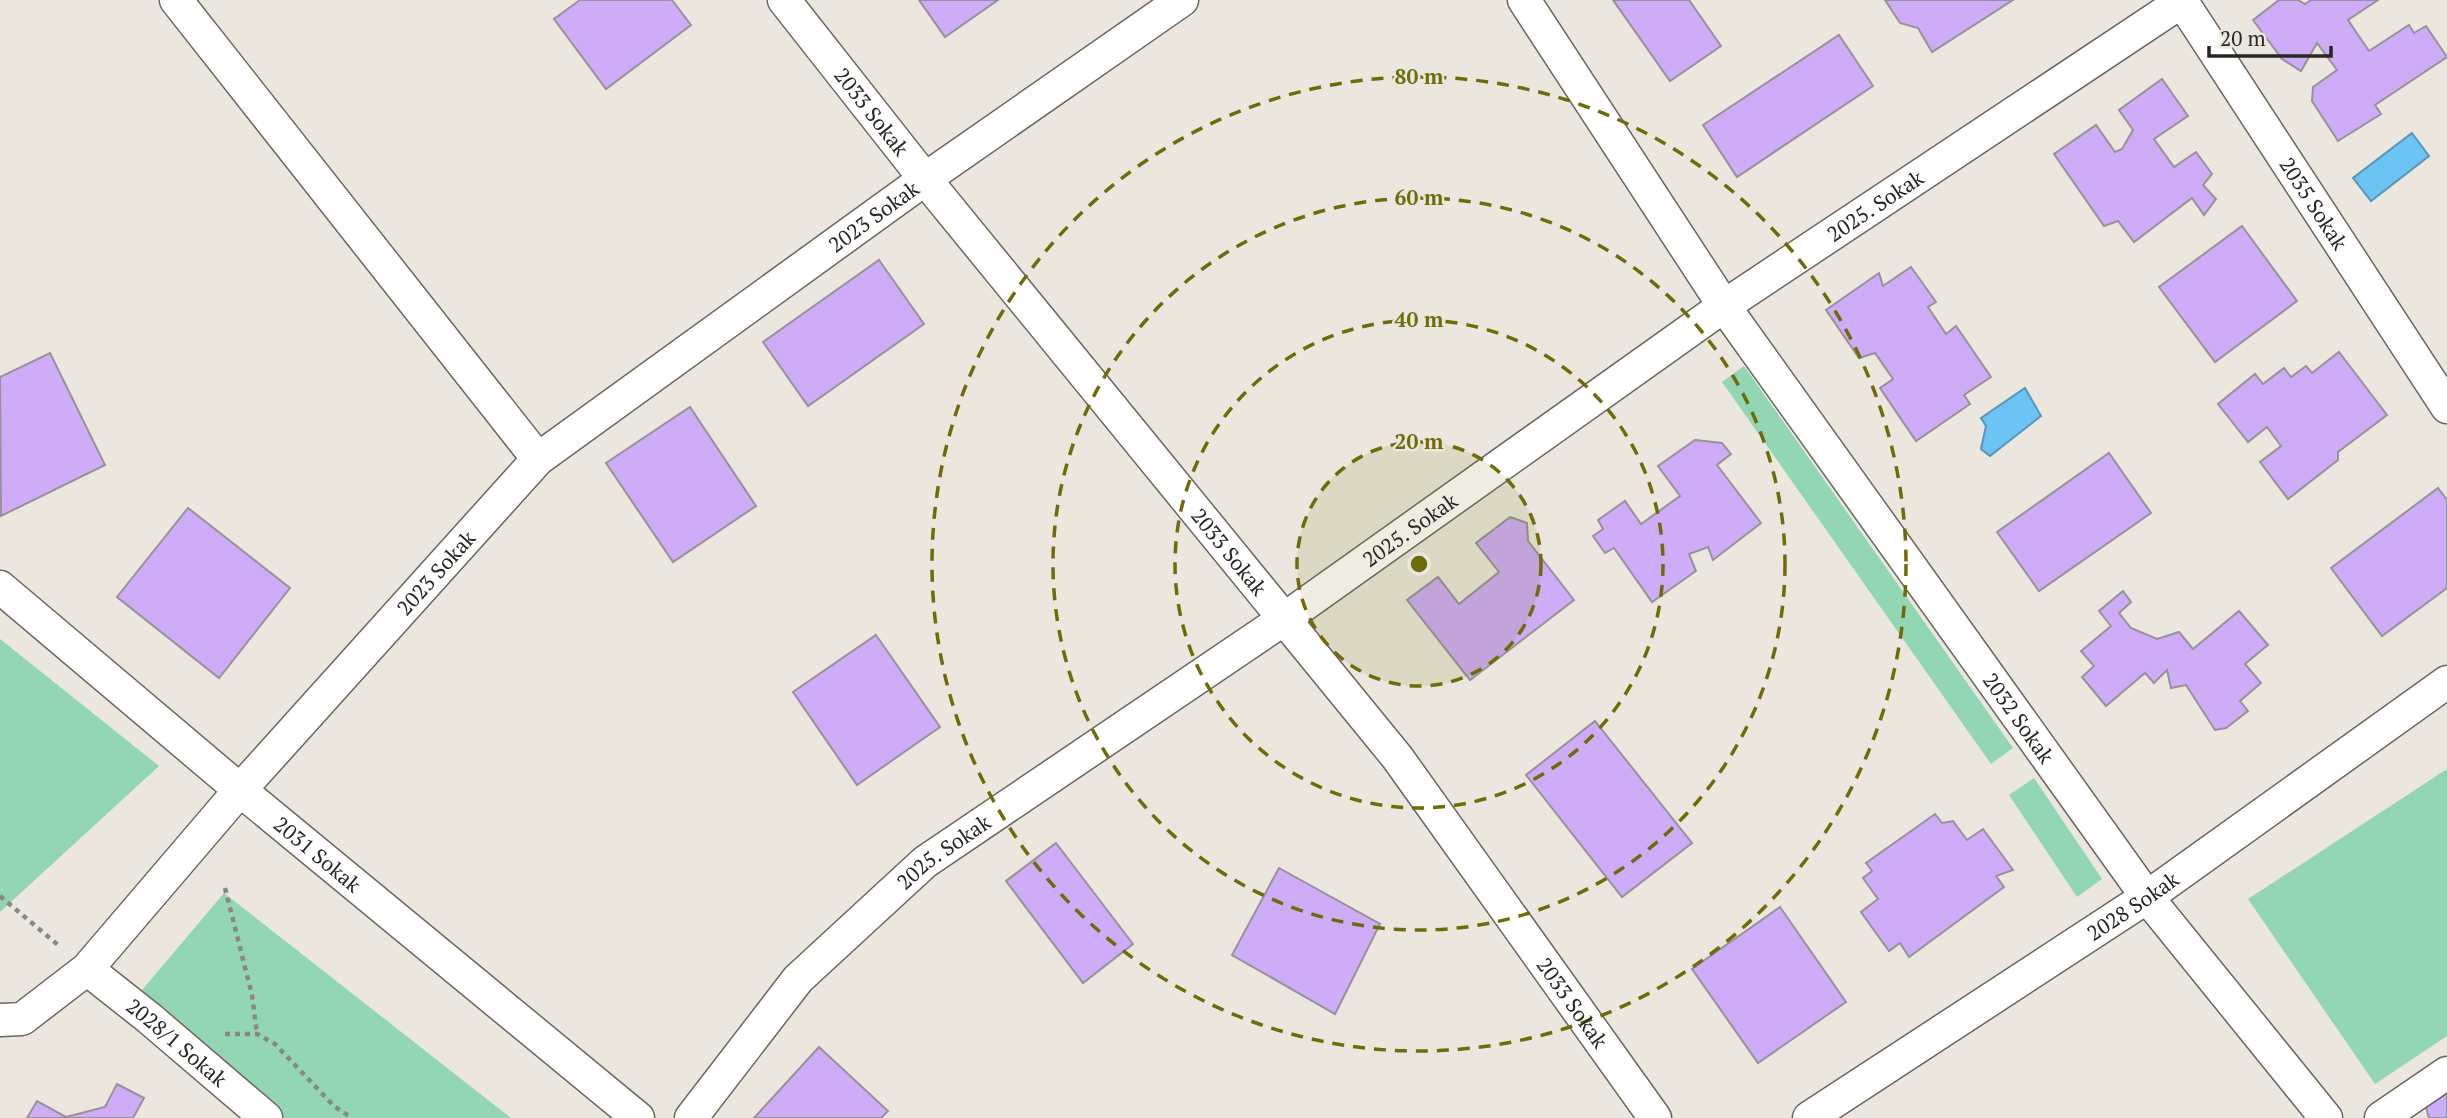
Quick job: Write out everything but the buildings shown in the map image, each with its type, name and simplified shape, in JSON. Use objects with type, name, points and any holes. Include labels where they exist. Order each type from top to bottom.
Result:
[{"type":"street","points":[[176,0],[538,459]]},
{"type":"street","name":"2033 Sokak","points":[[784,0],[925,179],[1397,757],[1655,1118]]},
{"type":"street","name":"2023 Sokak","points":[[0,1020],[22,1019],[87,969],[240,790],[538,459],[925,179],[1182,0]]},
{"type":"street","name":"2032 Sokak","points":[[1524,0],[1724,306],[2147,897],[2326,1118]]},
{"type":"street","name":"2025. Sokak","points":[[691,1118],[798,979],[925,862],[1284,619],[1724,306],[2182,0]]},
{"type":"street","name":"2035 Sokak","points":[[2182,0],[2447,407]]},
{"type":"street","name":"2031 Sokak","points":[[0,587],[240,790],[638,1118]]},
{"type":"street","name":"2028 Sokak","points":[[1809,1118],[2147,897],[2447,682]]},
{"type":"street","name":"2028/1 Sokak","points":[[87,969],[266,1118]]},
{"type":"street","points":[[2381,1118],[2447,1073]]},
{"type":"path","points":[[225,888],[252,995],[257,1034]]},
{"type":"path","points":[[0,896],[87,969]]},
{"type":"path","points":[[215,1031],[232,1035],[257,1034],[275,1044],[334,1106],[352,1118]]},
{"type":"green space","points":[[1744,366],[2013,748],[1991,764],[1722,382]]},
{"type":"green space","points":[[0,639],[159,766],[0,912]]},
{"type":"green space","points":[[2447,769],[2447,1036],[2375,1084],[2248,899]]},
{"type":"green space","points":[[2034,778],[2102,879],[2077,897],[2009,795]]},
{"type":"green space","points":[[224,893],[511,1118],[245,1118],[121,1015]]},
{"type":"water","points":[[2412,133],[2429,156],[2371,201],[2353,178]]},
{"type":"water","points":[[2025,388],[2041,416],[1990,456],[1981,449],[1986,426],[1981,418]]}]
